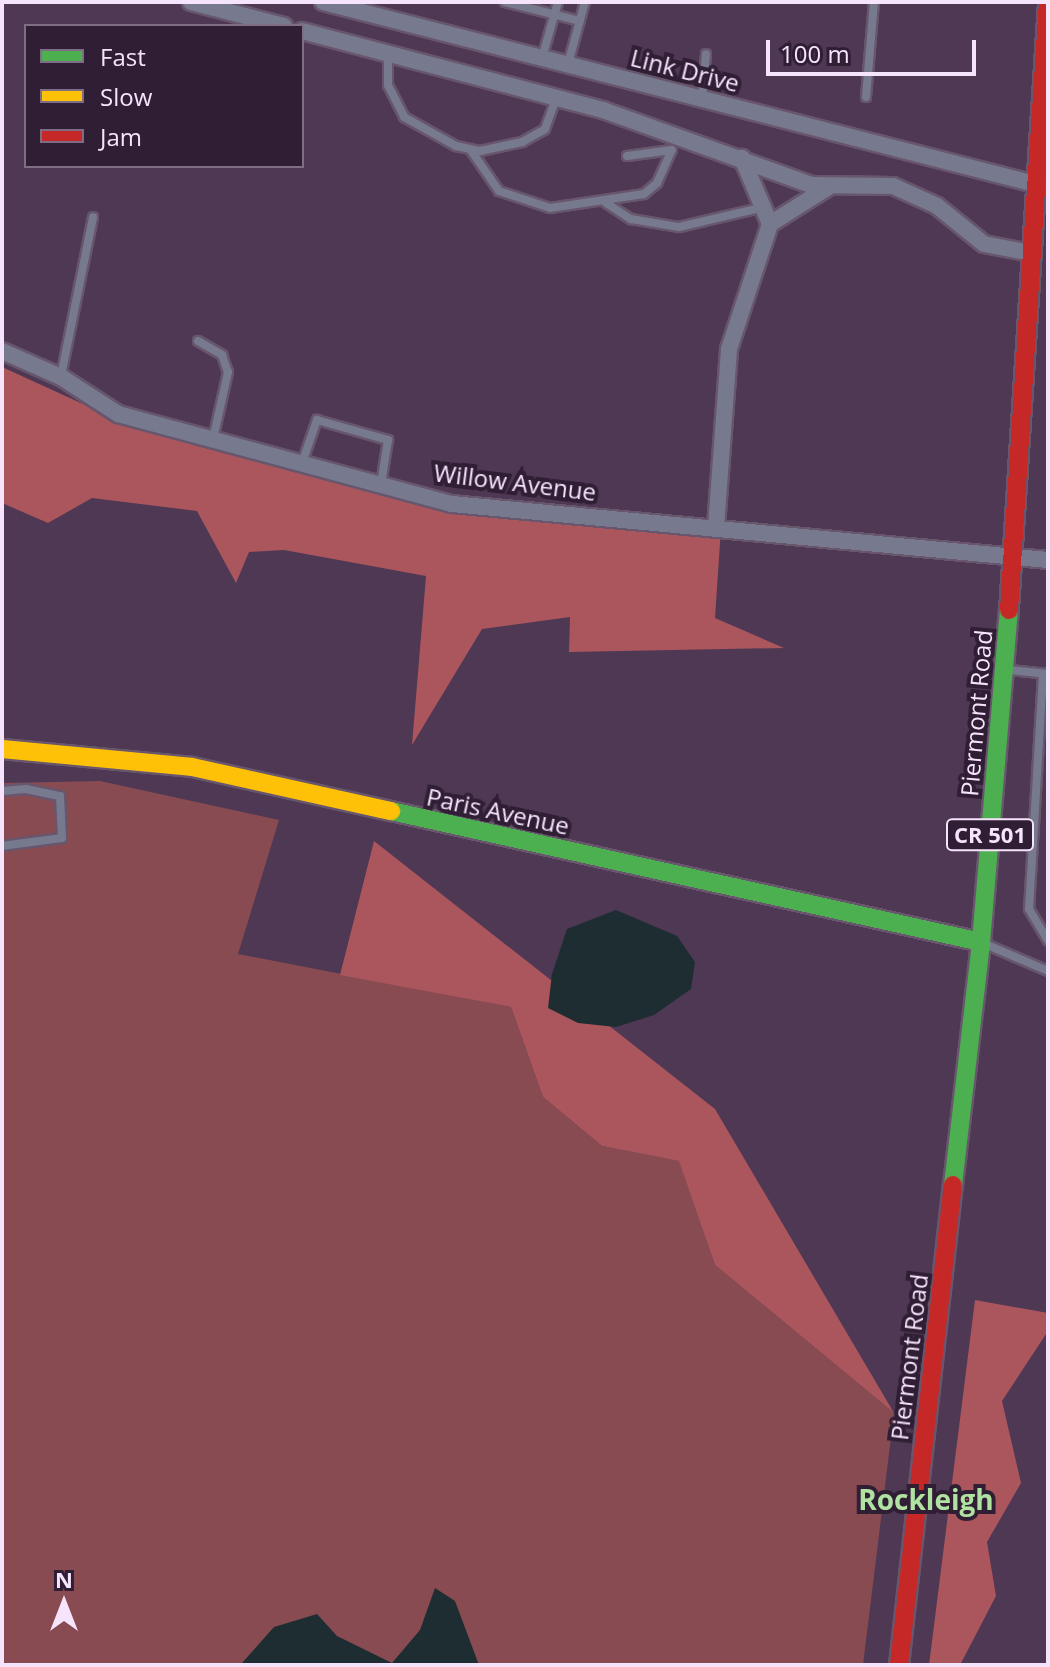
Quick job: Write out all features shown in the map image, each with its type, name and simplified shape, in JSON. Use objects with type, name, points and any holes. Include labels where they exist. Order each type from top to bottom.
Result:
[{"type":"main road","name":"Piermont Road","points":[[899,1665],[981,942],[1005,670],[1048,2]]},
{"type":"main road","name":"Paris Avenue","points":[[2,749],[192,767],[981,942]]},
{"type":"street","points":[[191,2],[276,24]]},
{"type":"street","name":"Link Drive","points":[[331,3],[1035,184]]},
{"type":"street","points":[[304,32],[556,97],[676,144],[742,158],[797,181],[830,186],[893,186],[937,206],[984,244],[1031,253]]},
{"type":"street","points":[[716,527],[729,349],[770,224],[742,158]]},
{"type":"street","points":[[770,224],[830,186]]},
{"type":"street","name":"Willow Avenue","points":[[2,351],[61,377],[118,414],[452,504],[1048,560]]},
{"type":"lane","points":[[505,2],[580,21]]},
{"type":"lane","points":[[542,58],[558,2]]},
{"type":"lane","points":[[568,64],[585,2]]},
{"type":"lane","points":[[866,97],[874,2]]},
{"type":"lane","points":[[388,53],[388,85],[404,117],[439,140],[470,149],[504,148],[545,129],[556,97]]},
{"type":"lane","points":[[702,99],[706,54]]},
{"type":"lane","points":[[470,149],[489,184],[512,198],[550,208],[606,203],[651,190],[676,144]]},
{"type":"lane","points":[[627,156],[666,155],[676,144]]},
{"type":"lane","points":[[606,203],[631,219],[679,227],[764,207]]},
{"type":"lane","points":[[61,377],[93,217]]},
{"type":"lane","points":[[198,341],[222,355],[228,372],[213,439]]},
{"type":"lane","points":[[302,463],[314,422],[331,424],[388,440],[381,484]]},
{"type":"lane","points":[[1005,670],[1046,674],[1029,909],[1048,941]]},
{"type":"lane","points":[[2,791],[26,789],[60,796],[62,838],[2,846]]},
{"type":"lane","points":[[981,942],[1048,971]]},
{"type":"shaded area","points":[[2,367],[140,430],[431,508],[721,528],[715,618],[784,648],[569,652],[570,617],[482,629],[412,745],[426,576],[284,550],[249,552],[236,583],[197,511],[92,498],[48,523],[2,503]]},
{"type":"shaded area","points":[[100,781],[279,820],[238,954],[511,1007],[543,1097],[602,1146],[680,1161],[715,1265],[894,1413],[863,1665],[2,1665],[2,783]]},
{"type":"shaded area","points":[[374,841],[715,1109],[894,1413],[715,1265],[679,1161],[602,1146],[543,1097],[511,1007],[340,975]]},
{"type":"shaded area","points":[[616,910],[677,936],[695,962],[691,989],[654,1015],[616,1027],[578,1023],[548,1008],[552,974],[567,929]]},
{"type":"shaded area","points":[[975,1300],[1048,1313],[1048,1331],[1002,1401],[1021,1483],[987,1542],[996,1596],[960,1665],[929,1665]]},
{"type":"shaded area","points":[[435,1588],[455,1601],[479,1665],[242,1663],[274,1627],[317,1614],[337,1636],[392,1663],[420,1630]]},
{"type":"traffic: fast","points":[[953,1185],[981,942],[1009,610]]},
{"type":"traffic: fast","points":[[391,811],[981,942]]},
{"type":"traffic: slow","points":[[2,749],[192,767],[391,811]]},
{"type":"traffic: jam","points":[[1009,610],[1048,2]]},
{"type":"traffic: jam","points":[[899,1665],[953,1185]]},
{"type":"district","name":"Rockleigh","points":[[926,1499]]}]
